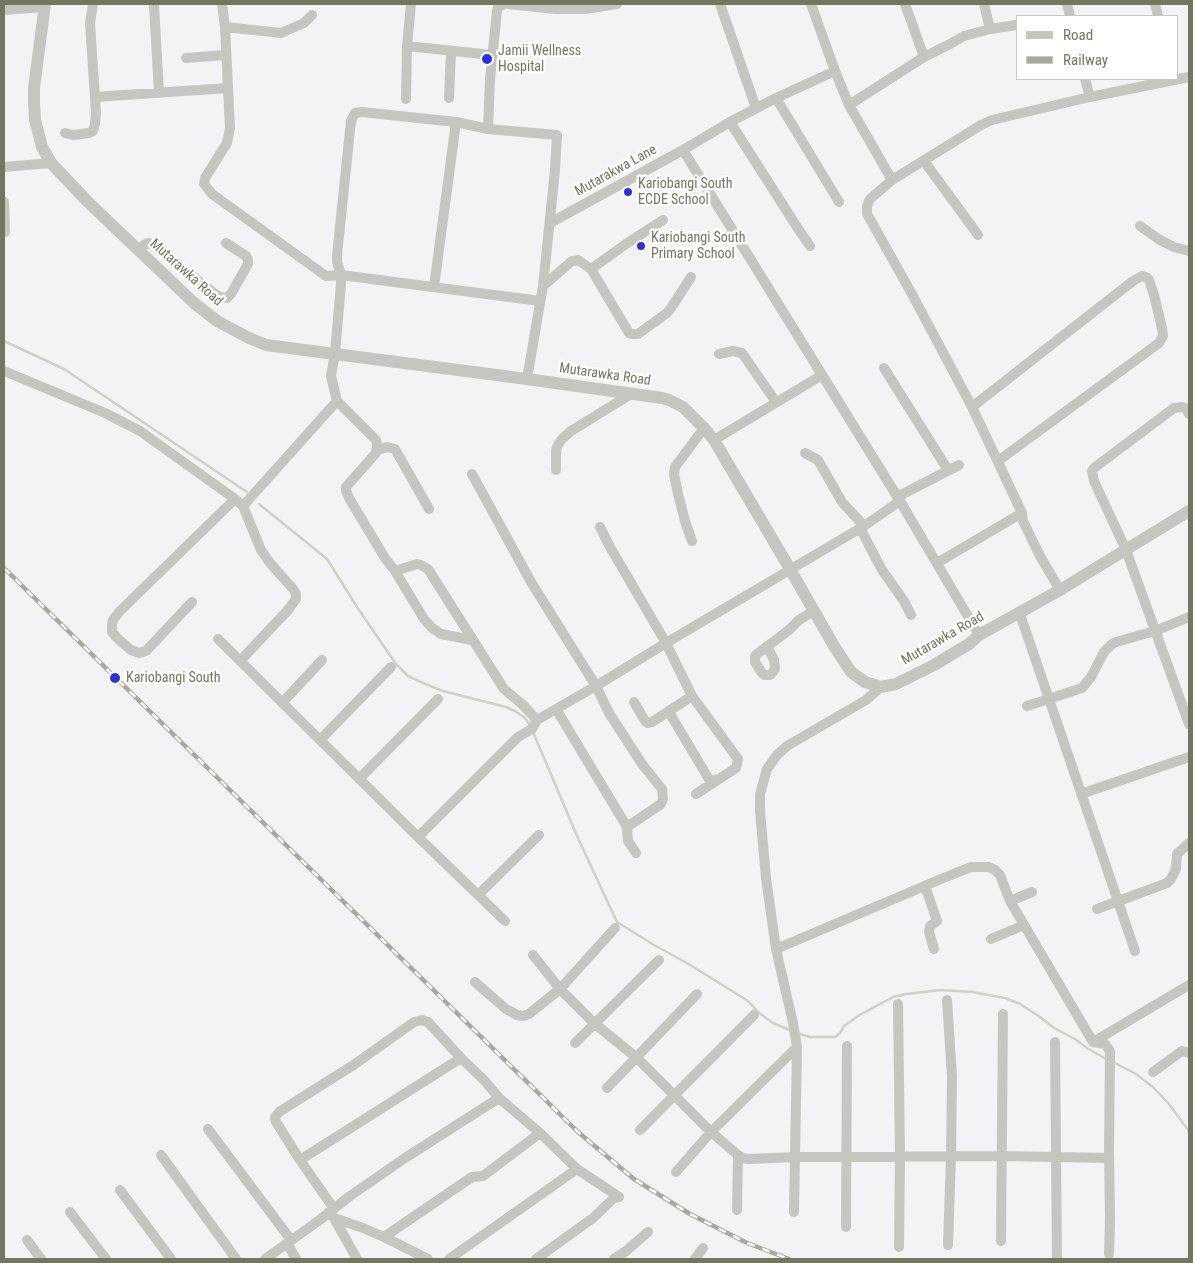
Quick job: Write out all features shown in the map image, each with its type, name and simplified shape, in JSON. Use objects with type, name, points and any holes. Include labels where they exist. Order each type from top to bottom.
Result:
[{"type":"street","points":[[65,133],[73,135],[89,133],[93,131],[96,124],[90,23],[93,4]]},
{"type":"street","points":[[222,4],[225,27],[230,128],[226,143],[205,178],[204,184],[212,194],[326,276],[341,275],[540,301]]},
{"type":"street","points":[[406,99],[407,46],[411,4]]},
{"type":"street","points":[[488,129],[492,55],[498,7],[506,4],[585,9],[613,4]]},
{"type":"street","points":[[720,4],[756,108]]},
{"type":"street","points":[[811,4],[849,105],[892,180]]},
{"type":"street","points":[[905,4],[924,57]]},
{"type":"street","points":[[984,4],[990,29]]},
{"type":"street","points":[[154,5],[159,93]]},
{"type":"street","points":[[4,10],[45,6]]},
{"type":"street","name":"Mutarawka Road","points":[[45,6],[34,88],[38,134],[42,147],[51,163],[88,202],[194,303],[217,321],[236,332],[266,344],[631,394],[669,400],[683,407],[714,440],[834,646],[851,672],[865,682],[881,687],[896,684],[934,665],[969,644],[980,635],[1020,614],[1189,511]]},
{"type":"street","points":[[225,27],[281,33],[304,23],[312,15]]},
{"type":"street","points":[[849,105],[924,57],[964,36],[990,29],[1016,25]]},
{"type":"street","points":[[407,46],[492,55]]},
{"type":"street","points":[[449,98],[451,51]]},
{"type":"street","points":[[186,58],[226,56]]},
{"type":"street","name":"Mutarakwa Lane","points":[[550,223],[756,108],[835,71]]},
{"type":"street","points":[[1085,80],[1090,97]]},
{"type":"street","points":[[1060,590],[1040,556],[1023,521],[1022,513],[972,407],[868,214],[867,206],[870,199],[892,180],[992,120],[1171,80]]},
{"type":"street","points":[[95,97],[228,88]]},
{"type":"street","points":[[776,98],[839,202]]},
{"type":"street","points":[[377,450],[376,440],[337,401],[330,376],[335,353],[341,275],[337,255],[351,121],[355,113],[362,112],[456,122],[488,129],[557,135],[556,165],[543,286],[527,379]]},
{"type":"street","points":[[434,287],[456,122]]},
{"type":"street","points":[[730,122],[810,246]]},
{"type":"street","points":[[683,150],[899,499],[980,635]]},
{"type":"street","points":[[924,160],[978,235]]},
{"type":"street","points":[[4,167],[51,163]]},
{"type":"street","points":[[4,202],[5,232]]},
{"type":"street","points":[[591,269],[663,220]]},
{"type":"street","points":[[1140,226],[1167,244],[1189,251]]},
{"type":"street","points":[[138,250],[149,243],[219,297],[227,298],[236,287],[248,264],[248,260],[246,256],[226,243]]},
{"type":"street","points":[[543,286],[572,261],[576,260],[591,269],[626,328],[632,334],[638,334],[667,313],[691,277]]},
{"type":"street","points":[[972,407],[1133,281],[1142,276],[1149,280],[1162,328],[1163,336],[1159,343],[998,461]]},
{"type":"street","points":[[719,354],[733,350],[742,353],[776,402]]},
{"type":"street","points":[[884,368],[948,470]]},
{"type":"street","points":[[4,371],[128,424],[243,506],[261,550],[296,594],[296,599],[240,661]]},
{"type":"street","points":[[714,440],[822,375]]},
{"type":"street","points":[[556,470],[556,450],[562,439],[571,431],[631,394]]},
{"type":"street","points":[[243,506],[337,401]]},
{"type":"street","points":[[1189,414],[1186,408],[1182,406],[1174,408],[1092,471],[1094,482],[1126,550],[1189,724]]},
{"type":"street","points":[[692,541],[685,521],[674,474],[675,467],[704,428]]},
{"type":"street","points":[[429,509],[394,449],[387,447],[377,450],[346,487],[346,492],[353,506],[424,619],[441,634],[472,640]]},
{"type":"street","points":[[805,453],[818,460],[842,502],[862,527],[882,570],[904,601],[911,615]]},
{"type":"street","points":[[418,837],[518,737],[532,729],[537,720],[862,527],[899,499],[959,465]]},
{"type":"street","points":[[472,474],[531,582],[596,686],[609,713],[642,764],[662,789],[664,794],[661,804],[626,827]]},
{"type":"street","points":[[192,602],[146,651],[131,650],[112,632],[113,620],[119,612],[235,499]]},
{"type":"street","points":[[937,563],[1022,513]]},
{"type":"street","points":[[600,527],[666,643],[692,696],[738,758],[736,768],[696,794]]},
{"type":"street","points":[[394,571],[417,564],[421,564],[428,569],[504,689],[537,720]]},
{"type":"street","points":[[767,646],[799,620],[814,611]]},
{"type":"street","points":[[1020,614],[1135,950]]},
{"type":"street","points":[[1027,706],[1082,688],[1091,677],[1104,652],[1112,644],[1156,631],[1189,617]]},
{"type":"street","points":[[218,639],[505,921]]},
{"type":"street","points":[[282,702],[322,660]]},
{"type":"street","points":[[320,740],[391,667]]},
{"type":"street","points":[[794,1212],[797,1047],[776,949],[766,878],[760,794],[767,770],[777,755],[787,746],[866,700],[881,687]]},
{"type":"street","points":[[634,702],[648,723],[669,712],[692,696]]},
{"type":"street","points":[[359,779],[438,699]]},
{"type":"street","points":[[556,709],[626,827],[628,841],[636,853]]},
{"type":"street","points":[[669,712],[710,781],[719,779]]},
{"type":"street","points":[[1081,794],[1189,757]]},
{"type":"street","points":[[478,895],[538,835]]},
{"type":"street","points":[[1097,908],[1167,883],[1176,869],[1177,854],[1189,843]]},
{"type":"street","points":[[776,949],[941,878],[971,867],[989,868],[995,870],[1000,875],[1010,901],[1093,1042]]},
{"type":"street","points":[[925,886],[937,921],[930,926],[929,932],[934,949]]},
{"type":"street","points":[[1010,901],[1032,892]]},
{"type":"street","points":[[991,940],[1024,925]]},
{"type":"street","points":[[475,982],[506,1009],[517,1015],[529,1014],[560,989],[615,928]]},
{"type":"street","points":[[533,955],[560,989],[594,1023],[637,1058],[711,1132],[738,1155],[749,1158],[1002,1156],[1108,1158]]},
{"type":"street","points":[[575,1043],[659,960]]},
{"type":"street","points":[[1093,1042],[1189,985]]},
{"type":"street","points":[[607,1088],[697,994]]},
{"type":"street","points":[[947,1000],[952,1076],[948,1245]]},
{"type":"street","points":[[898,1004],[900,1247]]},
{"type":"street","points":[[1002,1241],[1003,1014]]},
{"type":"street","points":[[640,1130],[754,1015]]},
{"type":"street","points":[[357,1259],[332,1213],[276,1122],[275,1117],[279,1112],[355,1064],[414,1022],[422,1020],[428,1022],[499,1098],[540,1133],[577,1169],[618,1197],[614,1198],[593,1218],[536,1259]]},
{"type":"street","points":[[1055,1042],[1057,1259]]},
{"type":"street","points":[[1093,1042],[1105,1044],[1110,1052],[1109,1254]]},
{"type":"street","points":[[846,1227],[847,1046]]},
{"type":"street","points":[[676,1172],[711,1132],[797,1047]]},
{"type":"street","points":[[1153,1072],[1182,1050],[1189,1053]]},
{"type":"street","points":[[300,1160],[461,1058]]},
{"type":"street","points":[[265,1259],[332,1213],[350,1196],[404,1158],[499,1098]]},
{"type":"street","points":[[208,1129],[289,1242],[296,1259]]},
{"type":"street","points":[[384,1237],[472,1177],[483,1176],[540,1133]]},
{"type":"street","points":[[161,1155],[236,1259]]},
{"type":"street","points":[[737,1210],[738,1155]]},
{"type":"street","points":[[449,1259],[577,1169]]},
{"type":"street","points":[[120,1190],[170,1259]]},
{"type":"street","points":[[70,1212],[106,1259]]},
{"type":"street","points":[[332,1213],[427,1259]]},
{"type":"street","points":[[614,1259],[648,1232]]},
{"type":"street","points":[[27,1240],[41,1259]]},
{"type":"street","points":[[695,1259],[703,1248]]},
{"type":"waterway","points":[[4,341],[64,369],[247,492]]},
{"type":"waterway","points":[[259,504],[327,559],[396,664],[408,676],[443,691],[506,707],[524,717],[530,725]]},
{"type":"waterway","points":[[533,732],[577,836],[617,922],[748,1001],[758,1012],[773,1023],[792,1031]]},
{"type":"waterway","points":[[797,1033],[810,1037],[835,1037],[844,1026],[858,1016],[893,997],[941,990],[972,992],[1005,998],[1020,1004],[1054,1028],[1106,1059]]},
{"type":"waterway","points":[[1113,1062],[1136,1074],[1153,1087],[1169,1104],[1189,1131]]},
{"type":"railway","points":[[4,568],[578,1132],[634,1179],[690,1214],[747,1243],[789,1259]]},
{"type":"place","name":"Jamii Wellness Hospital","points":[[487,59]]},
{"type":"place","name":"Kariobangi South ECDE School","points":[[628,192]]},
{"type":"place","name":"Kariobangi South Primary School","points":[[641,246]]},
{"type":"place","name":"Kariobangi South","points":[[115,678]]}]
